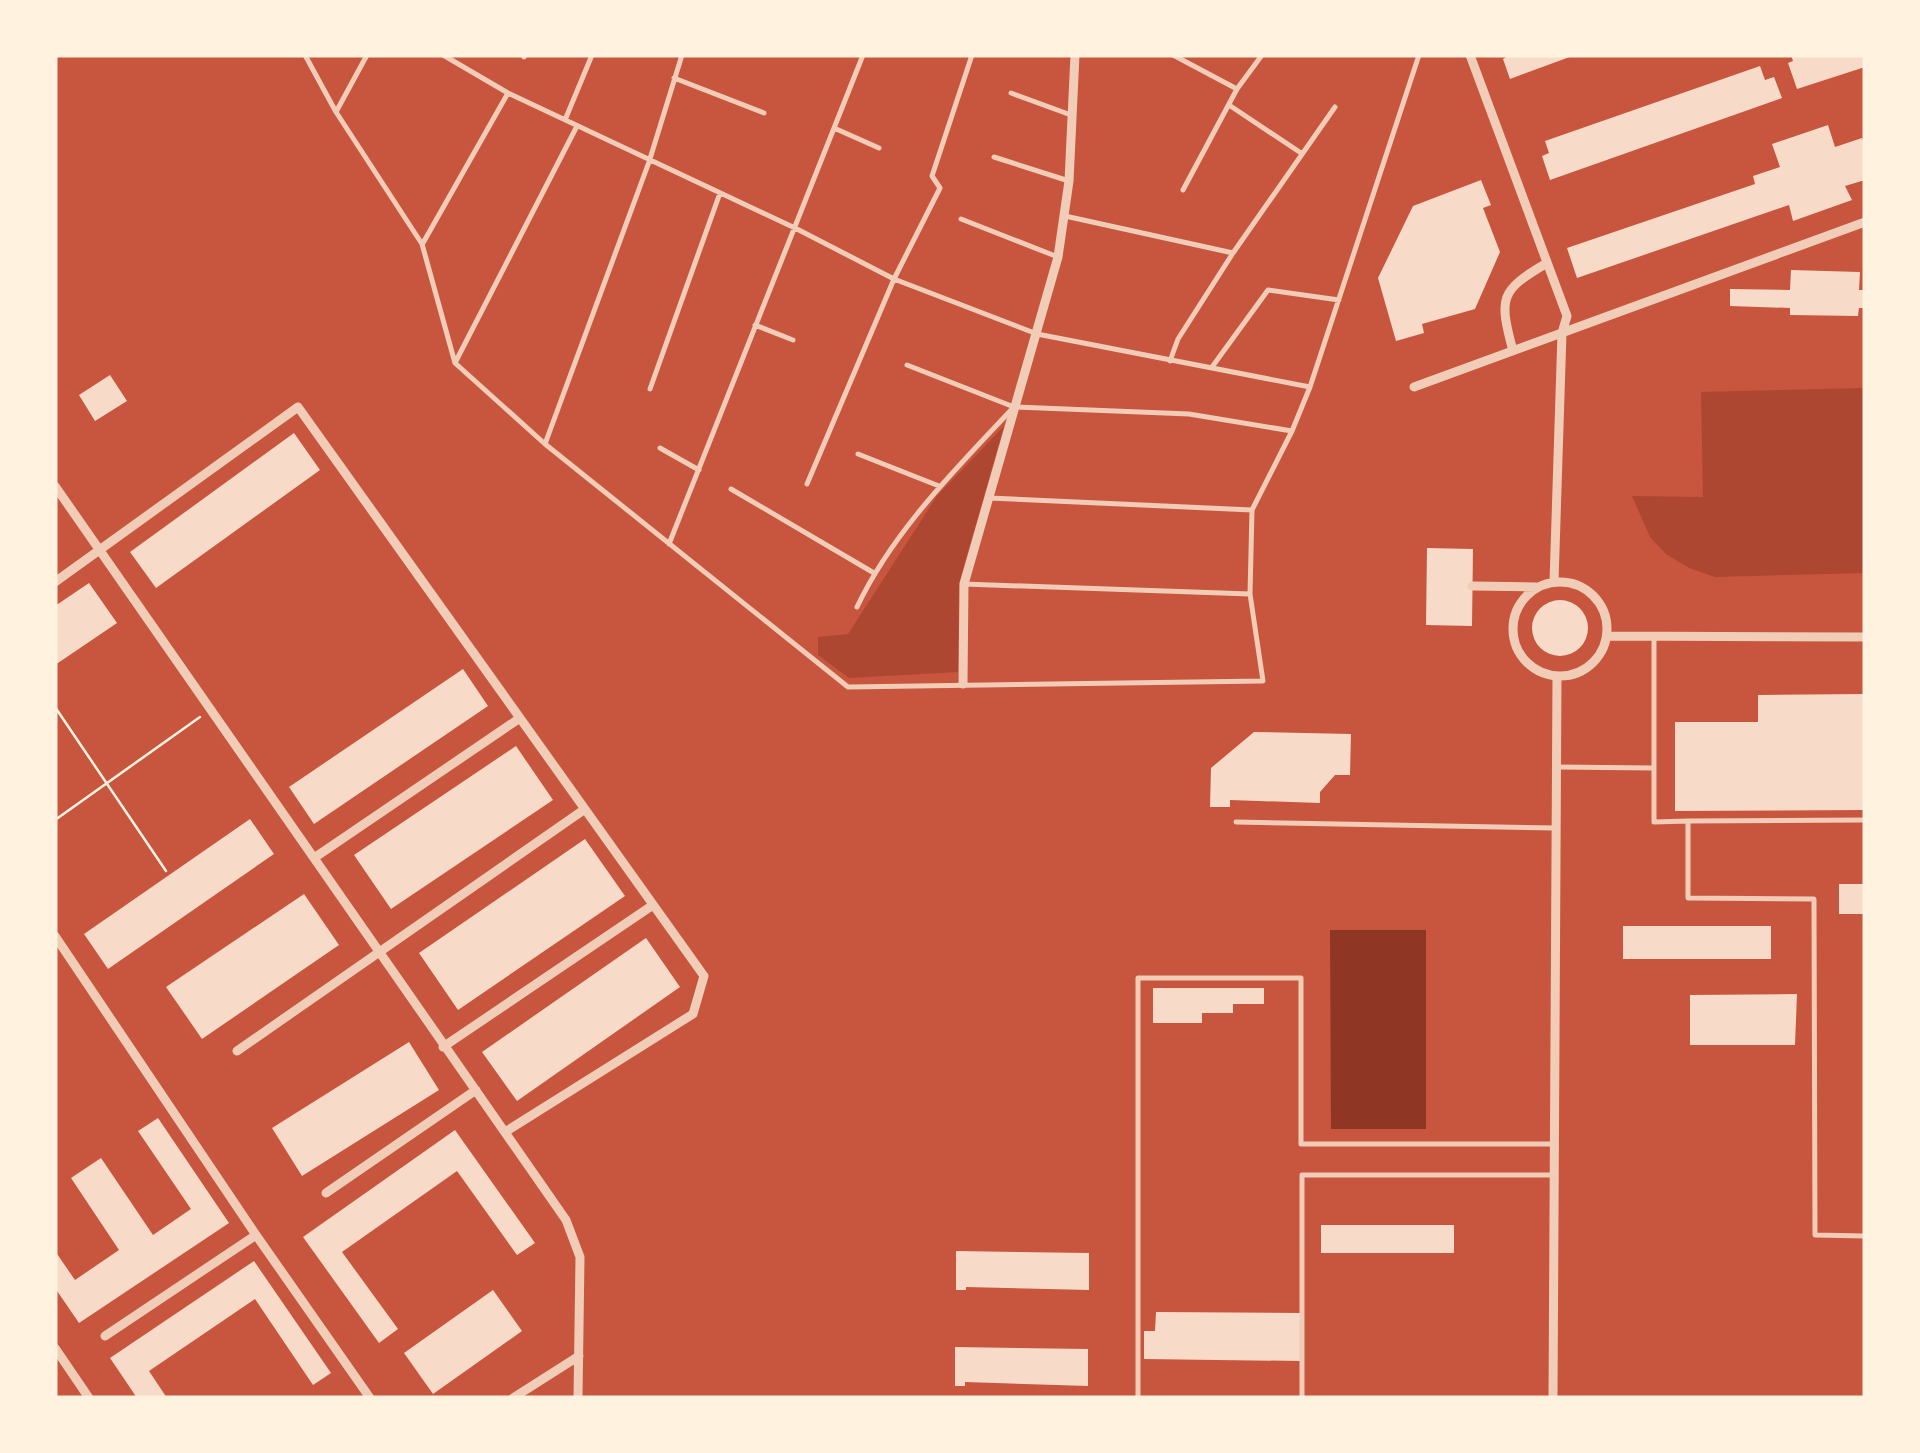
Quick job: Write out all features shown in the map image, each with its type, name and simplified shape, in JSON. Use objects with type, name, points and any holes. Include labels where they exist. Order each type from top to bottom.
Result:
[{"type":"street","points":[[963,684],[964,584],[1058,258],[1069,181],[1075,55]]},
{"type":"street","points":[[1470,55],[1567,316],[1562,333],[1554,582]]},
{"type":"street","points":[[1414,387],[1865,222]]},
{"type":"street","points":[[1513,351],[1502,310],[1514,282],[1547,263]]},
{"type":"street","points":[[55,582],[298,408],[704,976],[694,1014],[505,1132]]},
{"type":"street","points":[[55,486],[566,1220],[580,1257],[578,1398]]},
{"type":"street","points":[[1472,586],[1568,582],[1594,596],[1607,622],[1607,636],[1595,661],[1571,675],[1542,672],[1519,652],[1513,623],[1517,608],[1539,586]]},
{"type":"street","points":[[1607,636],[1865,637]]},
{"type":"street","points":[[1553,1398],[1557,676]]},
{"type":"street","points":[[314,858],[520,718]]},
{"type":"street","points":[[237,1051],[585,809]]},
{"type":"street","points":[[443,1047],[653,905]]},
{"type":"street","points":[[55,936],[370,1398]]},
{"type":"street","points":[[326,1193],[476,1090]]},
{"type":"street","points":[[105,1336],[256,1235]]},
{"type":"street","points":[[55,1348],[89,1398]]},
{"type":"street","points":[[513,1398],[579,1356]]},
{"type":"lane","points":[[305,55],[336,112],[422,244],[455,363],[545,444],[848,687],[1263,681],[1250,594],[1252,510],[1310,387],[1419,55]]},
{"type":"lane","points":[[336,112],[367,55]]},
{"type":"lane","points":[[443,55],[508,93],[894,279],[1038,334],[1310,387]]},
{"type":"lane","points":[[565,120],[592,55]]},
{"type":"lane","points":[[545,444],[649,162],[682,55]]},
{"type":"lane","points":[[669,544],[863,55]]},
{"type":"lane","points":[[807,484],[894,279],[940,188],[932,176],[972,55]]},
{"type":"lane","points":[[1173,55],[1238,89]]},
{"type":"lane","points":[[1183,190],[1229,104],[1262,55]]},
{"type":"lane","points":[[674,78],[764,113]]},
{"type":"lane","points":[[422,244],[508,93]]},
{"type":"lane","points":[[1011,93],[1074,116]]},
{"type":"lane","points":[[1229,104],[1300,153]]},
{"type":"lane","points":[[1170,361],[1178,340],[1233,253],[1335,107]]},
{"type":"lane","points":[[455,363],[576,126]]},
{"type":"lane","points":[[834,128],[879,148]]},
{"type":"lane","points":[[994,156],[1069,181]]},
{"type":"lane","points":[[650,389],[720,193]]},
{"type":"lane","points":[[1065,216],[1233,253]]},
{"type":"lane","points":[[962,219],[1058,258]]},
{"type":"lane","points":[[1211,368],[1268,290],[1339,300]]},
{"type":"lane","points":[[756,325],[793,340]]},
{"type":"lane","points":[[907,365],[1014,407],[1189,414],[1292,431]]},
{"type":"lane","points":[[857,607],[874,572],[939,486],[1014,407]]},
{"type":"lane","points":[[660,448],[699,470]]},
{"type":"lane","points":[[858,454],[939,486]]},
{"type":"lane","points":[[730,488],[874,572]]},
{"type":"lane","points":[[989,498],[1252,510]]},
{"type":"lane","points":[[964,584],[1250,594]]},
{"type":"lane","points":[[1654,636],[1654,822],[1865,820]]},
{"type":"lane","points":[[1556,767],[1654,768]]},
{"type":"lane","points":[[1688,821],[1688,898],[1814,898],[1815,1235],[1865,1236]]},
{"type":"lane","points":[[1236,822],[1556,828]]},
{"type":"lane","points":[[1138,1398],[1138,978],[1300,978],[1300,1144],[1554,1144]]},
{"type":"lane","points":[[1302,1398],[1302,1175],[1554,1175]]},
{"type":"path","points":[[55,707],[166,871]]},
{"type":"path","points":[[55,820],[209,710]]},
{"type":"shaded area","points":[[1865,388],[1865,573],[1715,577],[1666,554],[1650,537],[1632,496],[1703,497],[1701,392]]},
{"type":"shaded area","points":[[1004,426],[959,583],[958,672],[849,678],[818,655],[818,637],[848,634],[937,496]]},
{"type":"shaded area","points":[[1330,930],[1426,930],[1426,1129],[1331,1129]]},
{"type":"building","points":[[1509,55],[1575,55],[1510,79],[1503,59]]},
{"type":"building","points":[[1791,55],[1865,55],[1865,67],[1797,89],[1788,63],[1793,61]]},
{"type":"building","points":[[1760,66],[1765,80],[1774,77],[1782,98],[1550,180],[1542,156],[1549,153],[1545,141]]},
{"type":"building","points":[[1828,125],[1835,147],[1862,138],[1865,147],[1865,180],[1845,186],[1852,200],[1793,221],[1789,205],[1577,278],[1567,248],[1755,184],[1753,176],[1780,167],[1772,144]]},
{"type":"building","points":[[1481,180],[1491,205],[1483,208],[1500,252],[1475,309],[1422,324],[1424,333],[1396,341],[1378,278],[1413,206]]},
{"type":"building","points":[[1791,270],[1860,272],[1859,290],[1865,290],[1865,308],[1859,308],[1858,316],[1790,315],[1790,308],[1730,306],[1730,289],[1790,290]]},
{"type":"building","points":[[110,375],[127,401],[95,421],[79,395]]},
{"type":"building","points":[[294,433],[320,470],[156,588],[130,552]]},
{"type":"building","points":[[1427,548],[1473,549],[1472,626],[1426,625]]},
{"type":"building","points":[[89,583],[117,623],[55,665],[55,606]]},
{"type":"building","points":[[1560,600],[1580,608],[1588,628],[1580,648],[1560,656],[1540,648],[1532,628],[1540,608]]},
{"type":"building","points":[[463,669],[488,706],[314,824],[289,787]]},
{"type":"building","points":[[1865,694],[1865,810],[1675,811],[1675,722],[1758,722],[1758,695]]},
{"type":"building","points":[[1254,732],[1351,734],[1350,775],[1335,775],[1320,792],[1320,803],[1230,800],[1230,807],[1210,807],[1211,768]]},
{"type":"building","points":[[516,746],[553,800],[391,909],[354,855]]},
{"type":"building","points":[[250,819],[274,854],[108,969],[84,934]]},
{"type":"building","points":[[585,839],[625,896],[458,1010],[419,953]]},
{"type":"building","points":[[1839,884],[1865,884],[1865,914],[1839,914]]},
{"type":"building","points":[[304,894],[339,945],[202,1039],[166,987]]},
{"type":"building","points":[[1623,926],[1771,926],[1771,959],[1623,959]]},
{"type":"building","points":[[646,938],[680,987],[517,1101],[482,1052]]},
{"type":"building","points":[[1153,988],[1264,988],[1264,1004],[1233,1004],[1233,1013],[1202,1013],[1202,1023],[1153,1023]]},
{"type":"building","points":[[1797,994],[1795,1045],[1690,1045],[1690,995]]},
{"type":"building","points":[[409,1042],[439,1090],[302,1176],[272,1128]]},
{"type":"building","points":[[158,1118],[229,1223],[79,1323],[55,1288],[55,1251],[75,1280],[119,1250],[71,1178],[101,1158],[153,1235],[191,1209],[138,1131]]},
{"type":"building","points":[[455,1130],[535,1243],[517,1255],[457,1171],[342,1252],[398,1329],[379,1343],[303,1237]]},
{"type":"building","points":[[1321,1225],[1454,1225],[1454,1253],[1321,1253]]},
{"type":"building","points":[[956,1251],[1089,1253],[1089,1290],[956,1290]]},
{"type":"building","points":[[254,1261],[331,1373],[313,1385],[255,1299],[149,1371],[167,1398],[137,1398],[110,1358]]},
{"type":"building","points":[[493,1290],[522,1331],[433,1394],[404,1353]]},
{"type":"building","points":[[1156,1312],[1301,1313],[1300,1361],[1144,1359],[1144,1331],[1155,1331]]},
{"type":"building","points":[[955,1347],[1088,1349],[1088,1386],[965,1382],[965,1386],[955,1386]]}]
